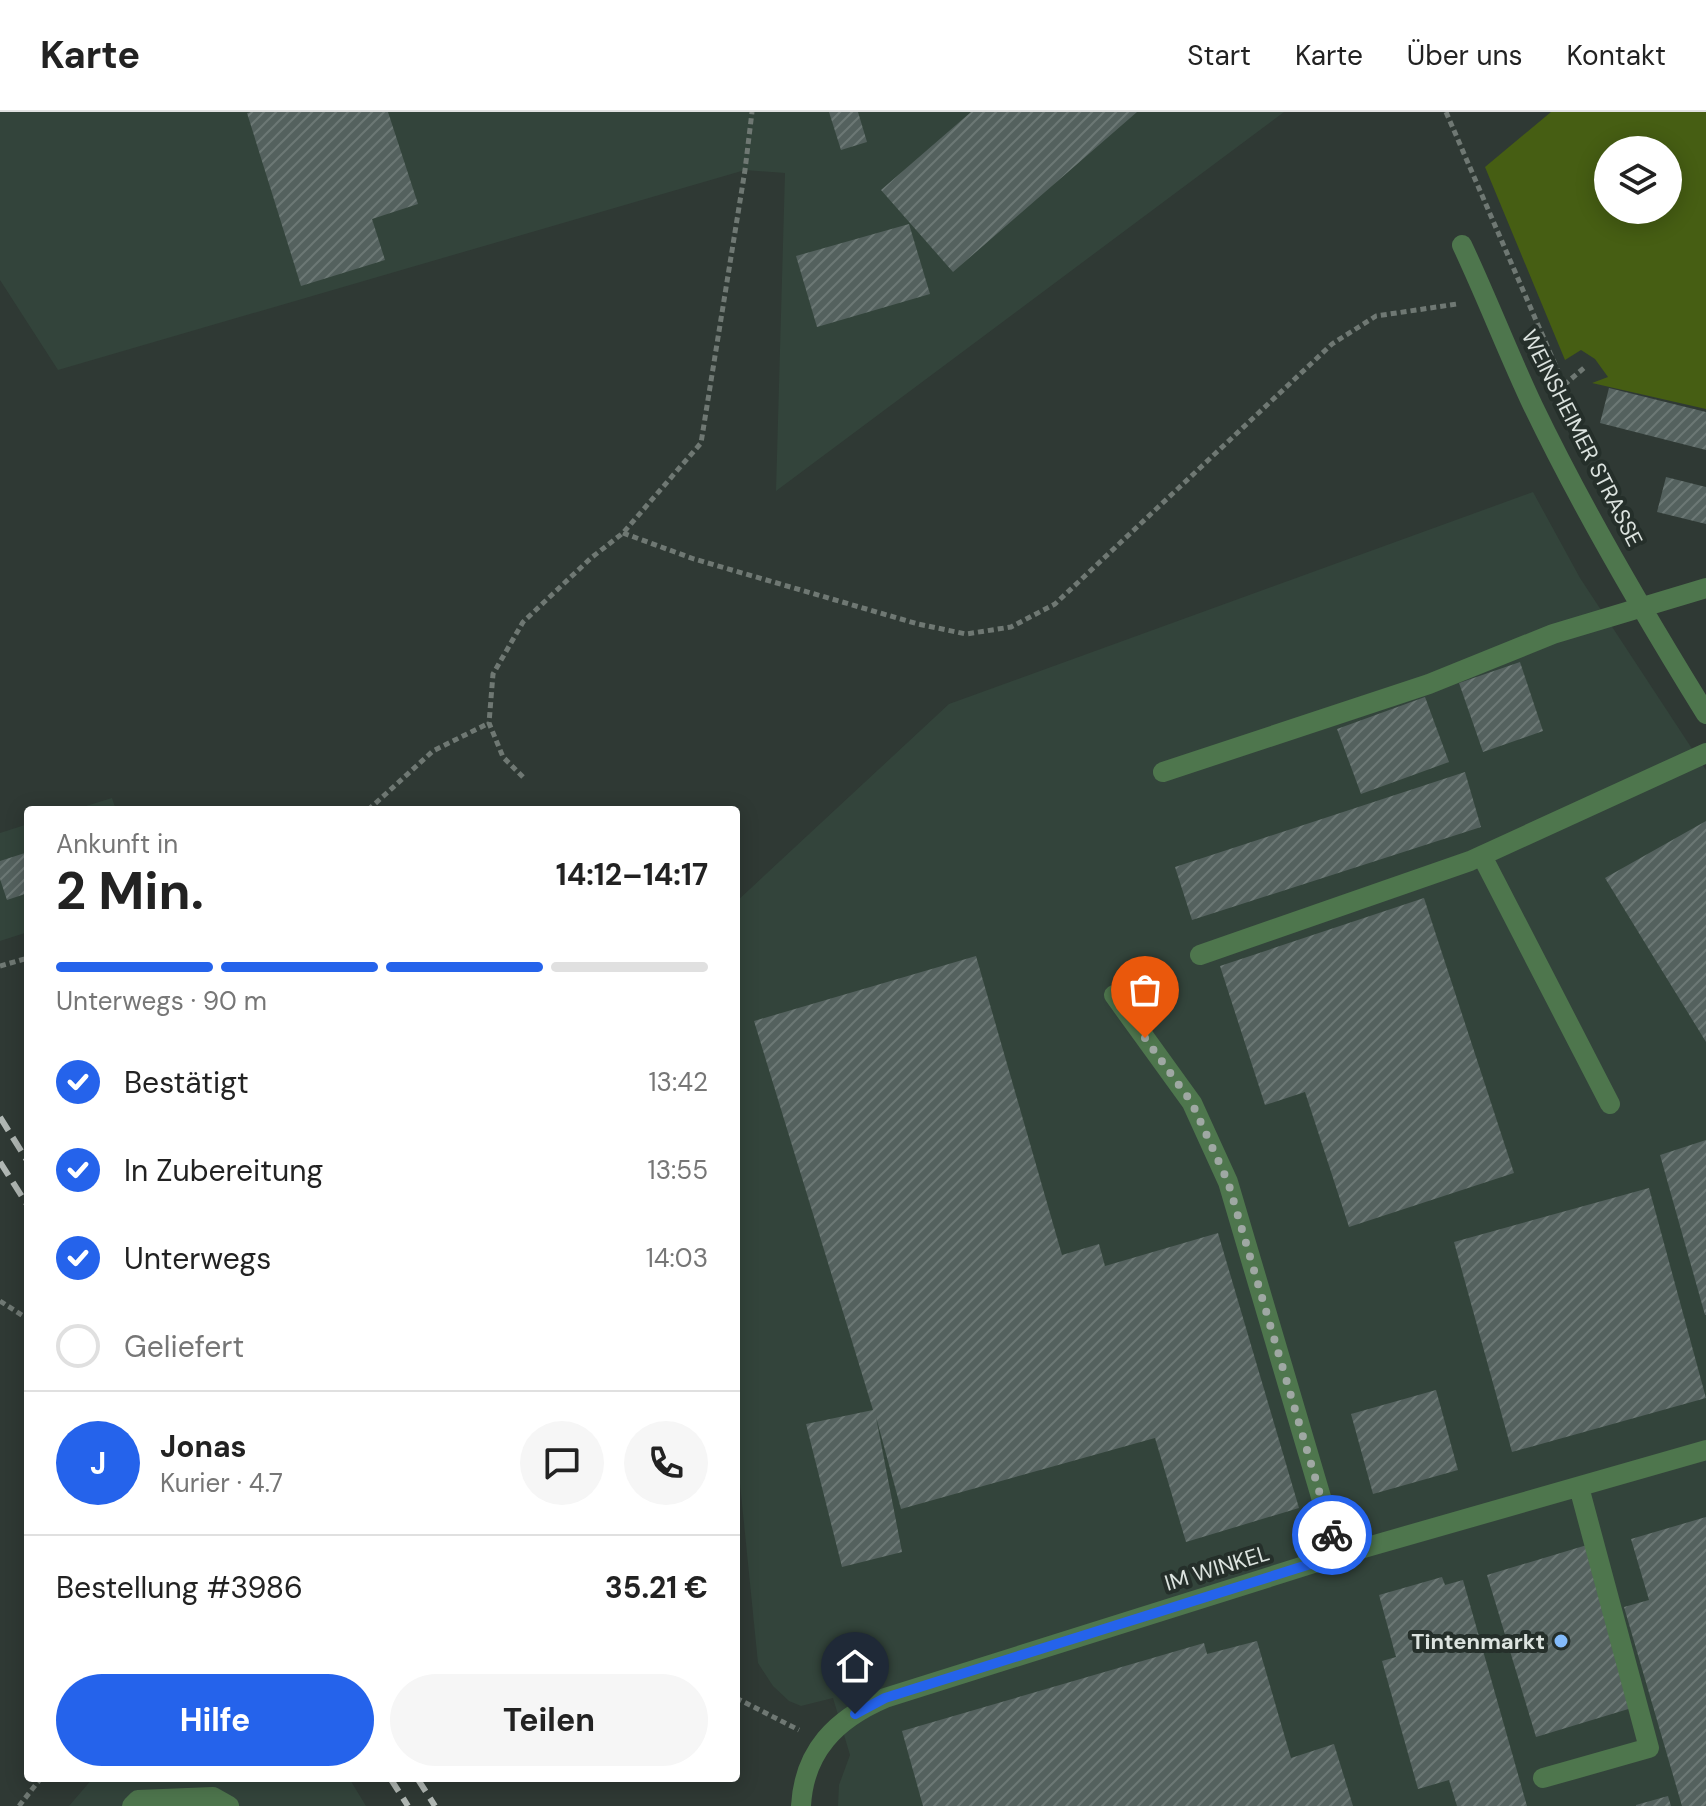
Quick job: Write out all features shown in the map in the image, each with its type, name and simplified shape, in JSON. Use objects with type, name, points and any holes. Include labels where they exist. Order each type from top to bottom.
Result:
[{"type":"street","name":"WEINSHEIMER STRASSE","points":[[1462,245],[1533,405],[1587,509],[1706,714]]},
{"type":"street","points":[[1163,772],[1429,684],[1553,634],[1706,588]]},
{"type":"street","points":[[1200,955],[1482,856],[1706,753]]},
{"type":"street","points":[[1482,856],[1610,1104]]},
{"type":"street","points":[[1114,995],[1192,1103],[1228,1182],[1336,1556]]},
{"type":"street","name":"IM WINKEL","points":[[801,1806],[808,1765],[822,1742],[855,1714],[885,1698],[1336,1556],[1706,1450]]},
{"type":"street","points":[[1543,1778],[1649,1748],[1579,1487]]},
{"type":"street","points":[[132,1806],[138,1800],[213,1797],[229,1806]]},
{"type":"path","points":[[523,777],[503,757],[489,723],[493,674],[523,622],[591,558],[623,533],[701,443],[752,112]]},
{"type":"path","points":[[1446,112],[1564,385]]},
{"type":"path","points":[[623,533],[694,559],[918,624],[966,634],[1011,627],[1055,604],[1332,344],[1376,316],[1455,304],[1485,294]]},
{"type":"path","points":[[372,806],[433,751],[489,723]]},
{"type":"path","points":[[0,966],[24,959]]},
{"type":"path","points":[[0,1301],[24,1316]]},
{"type":"path","points":[[740,1700],[822,1742]]},
{"type":"path","points":[[19,1806],[38,1782]]},
{"type":"shaded area","points":[[0,112],[1284,112],[776,491],[785,173],[745,170],[58,370],[0,280]]},
{"type":"shaded area","points":[[1533,492],[1580,578],[1706,770],[1706,1806],[838,1806],[839,1785],[850,1755],[833,1698],[801,1706],[789,1701],[773,1686],[758,1663],[740,1484],[740,898],[949,704]]},
{"type":"shaded area","points":[[112,798],[115,806],[86,806]]},
{"type":"shaded area","points":[[24,825],[24,933],[0,941],[0,833]]},
{"type":"shaded area","points":[[90,1782],[351,1782],[366,1806],[69,1806]]},
{"type":"green space","points":[[1551,112],[1706,112],[1706,409],[1592,383],[1608,377],[1595,359],[1581,350],[1565,360],[1485,167]]},
{"type":"building","points":[[388,112],[418,204],[372,219],[385,260],[301,286],[247,113]]},
{"type":"building","points":[[829,112],[858,112],[867,142],[841,150]]},
{"type":"building","points":[[971,112],[1137,112],[953,272],[881,190]]},
{"type":"building","points":[[909,224],[930,294],[817,327],[796,256]]},
{"type":"building","points":[[1609,388],[1706,412],[1706,450],[1600,423]]},
{"type":"building","points":[[1666,477],[1706,487],[1706,524],[1657,512]]},
{"type":"building","points":[[1520,662],[1543,731],[1483,752],[1459,683]]},
{"type":"building","points":[[1425,697],[1449,762],[1361,794],[1337,729]]},
{"type":"building","points":[[1465,772],[1481,827],[1192,920],[1175,867]]},
{"type":"building","points":[[1706,821],[1706,1042],[1605,878]]},
{"type":"building","points":[[24,853],[24,894],[7,900],[0,879],[0,861]]},
{"type":"building","points":[[1424,898],[1514,1173],[1349,1227],[1305,1092],[1265,1105],[1220,966]]},
{"type":"building","points":[[976,956],[1062,1255],[1099,1244],[1105,1266],[1218,1233],[1299,1508],[1186,1542],[1155,1438],[901,1509],[876,1417],[902,1552],[842,1567],[806,1424],[873,1410],[754,1021]]},
{"type":"building","points":[[1706,1140],[1706,1315],[1705,1315],[1660,1155]]},
{"type":"building","points":[[1649,1188],[1706,1398],[1512,1452],[1454,1242]]},
{"type":"building","points":[[1436,1390],[1458,1470],[1373,1494],[1351,1414]]},
{"type":"building","points":[[1706,1517],[1706,1806],[1682,1806],[1624,1607],[1649,1600],[1631,1539]]},
{"type":"building","name":"Tintenmarkt","points":[[1587,1545],[1635,1707],[1536,1737],[1487,1575]]},
{"type":"building","points":[[1442,1577],[1445,1585],[1463,1580],[1527,1806],[1457,1806],[1449,1780],[1418,1789],[1382,1661],[1396,1657],[1379,1595]]},
{"type":"building","points":[[1257,1641],[1291,1758],[1334,1744],[1353,1806],[923,1806],[902,1731],[1204,1643],[1207,1654]]},
{"type":"building","points":[[1668,1796],[1671,1806],[1636,1806],[1636,1805]]},
{"type":"railway","points":[[0,1117],[24,1156]]},
{"type":"railway","points":[[0,1162],[24,1200]]},
{"type":"railway","points":[[393,1782],[408,1806]]},
{"type":"railway","points":[[420,1782],[435,1806]]},
{"type":"way so far","points":[[1145,1038],[1192,1103],[1228,1182],[1332,1535]]},
{"type":"place","name":"Tintenmarkt","points":[[1561,1641]]},
{"type":"route","points":[[855,1714],[885,1698],[1336,1556],[1332,1535]]}]
